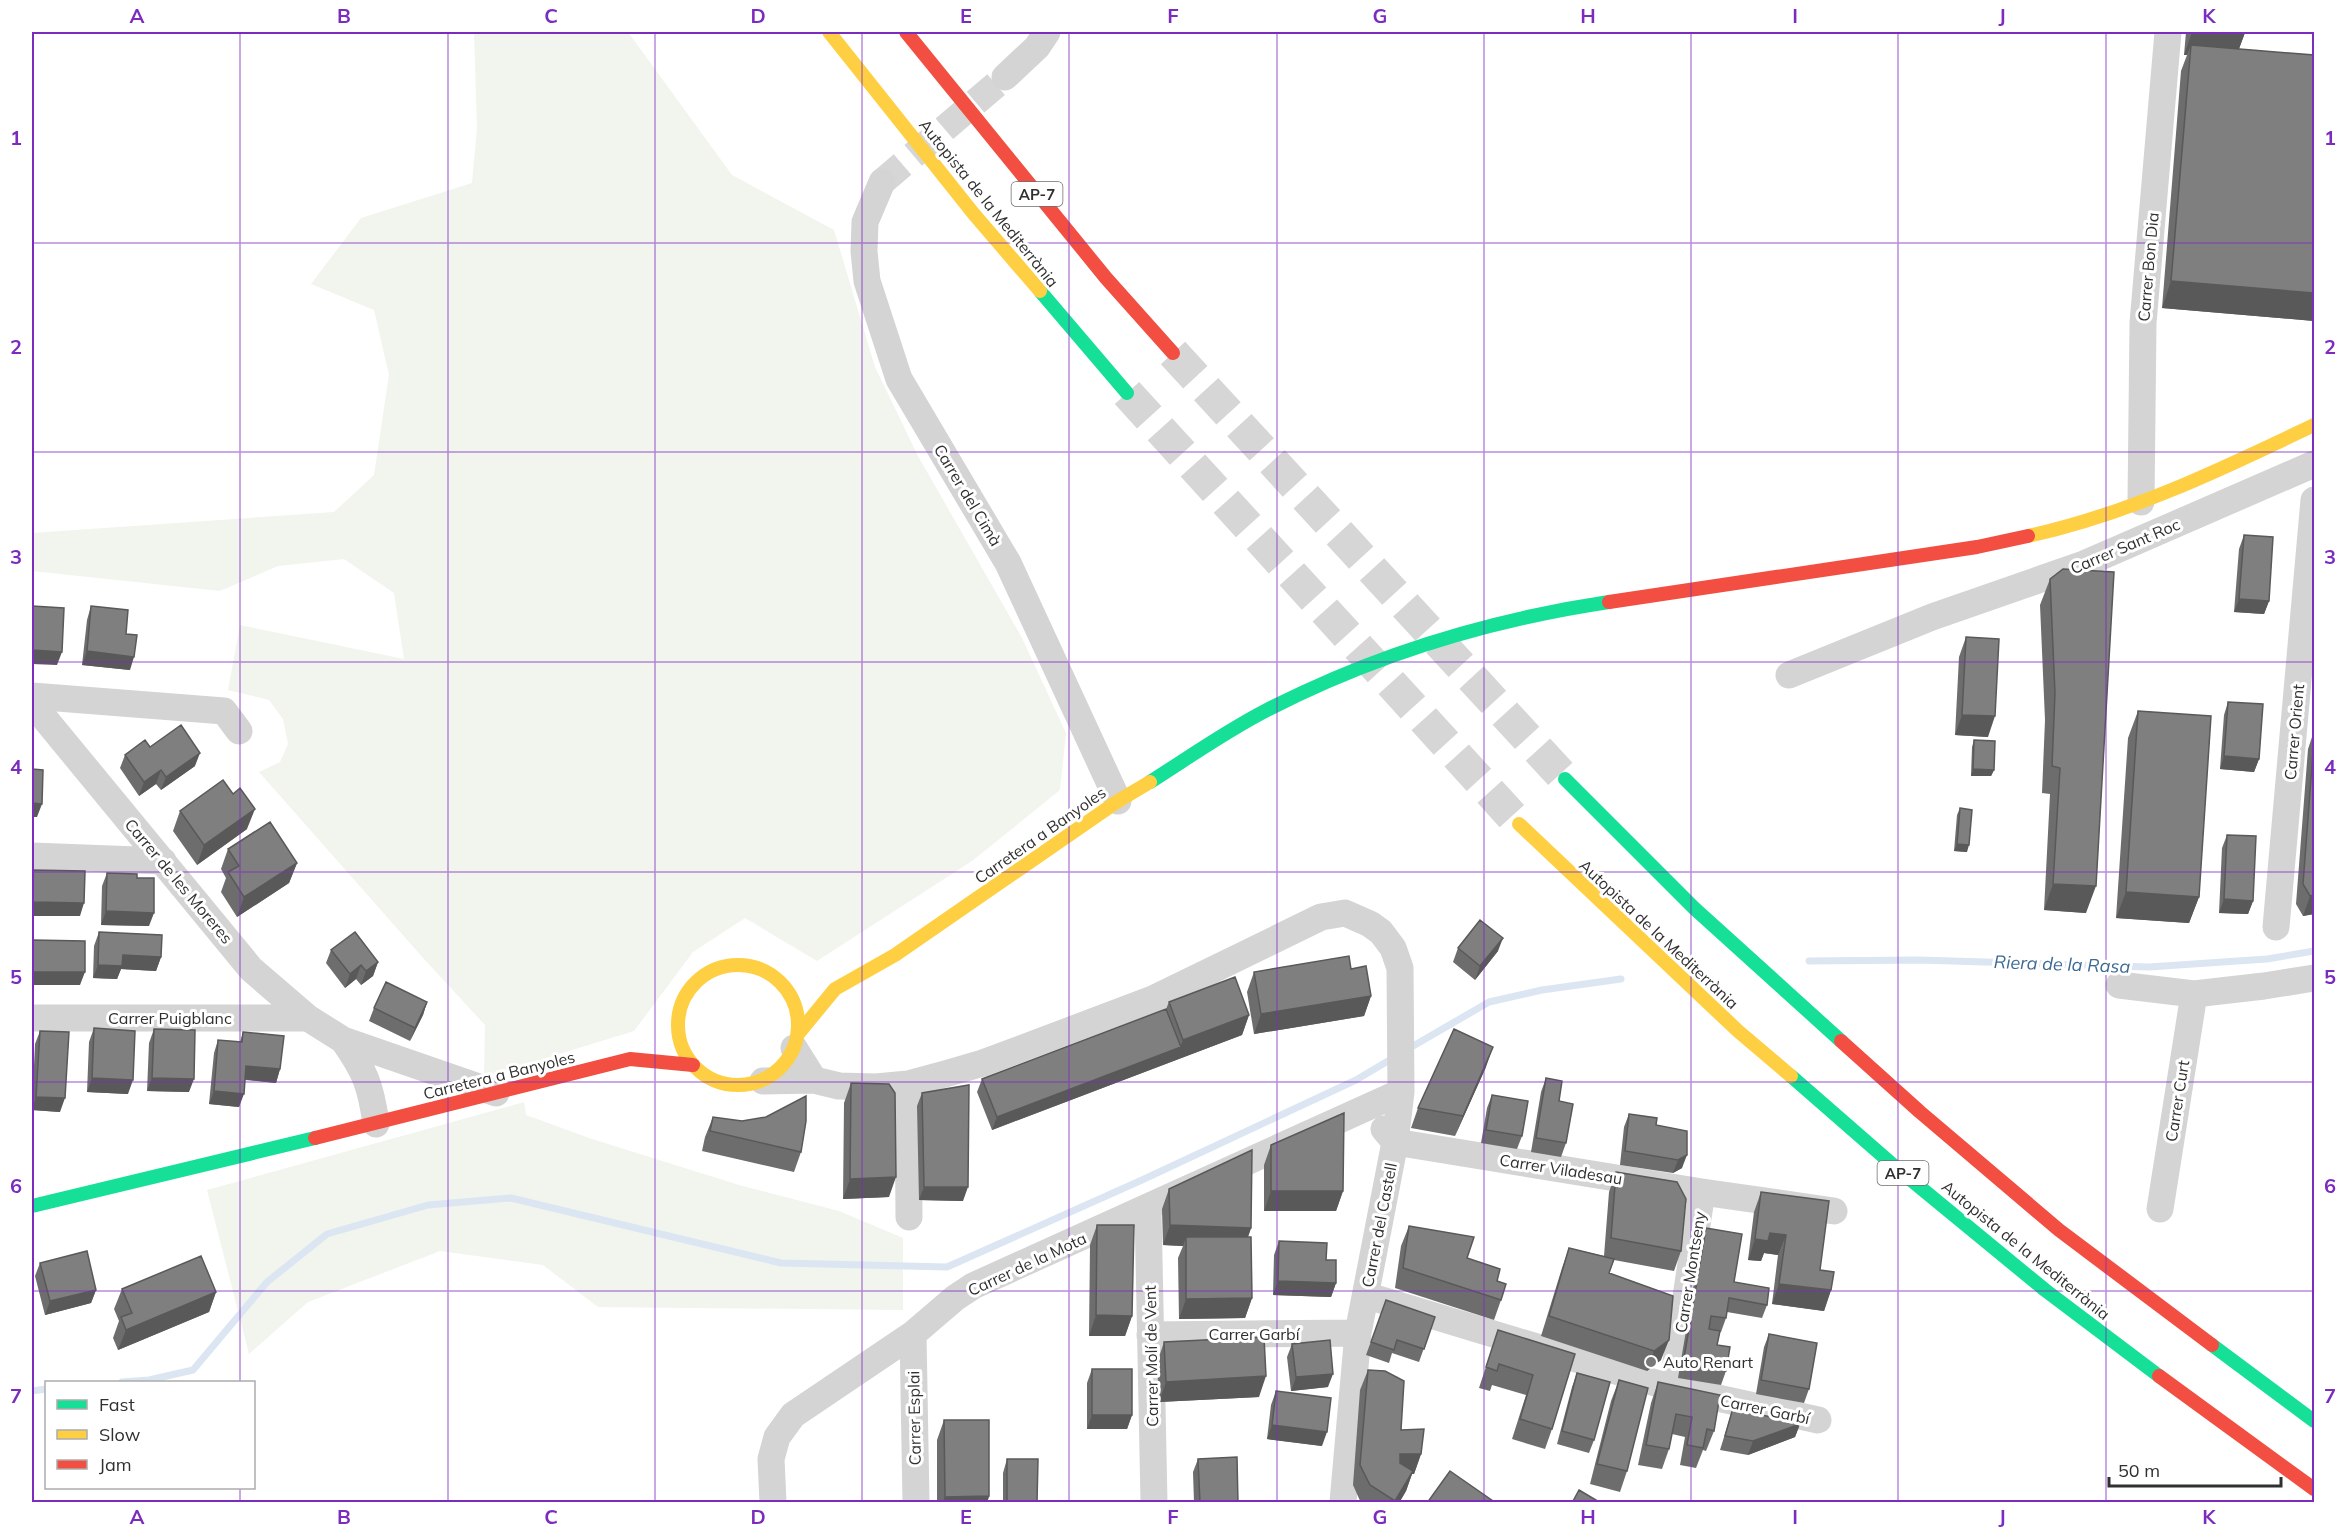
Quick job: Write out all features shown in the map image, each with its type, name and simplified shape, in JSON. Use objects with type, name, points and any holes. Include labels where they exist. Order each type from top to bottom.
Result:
[{"type":"main road","name":"Autopista de la Mediterrània","points":[[830,32],[973,213],[1127,393]]},
{"type":"main road","name":"AP-7","points":[[906,32],[1106,278],[1173,353]]},
{"type":"main road","points":[[919,32],[1074,239]]},
{"type":"main road","name":"Carretera a Banyoles","points":[[796,1041],[835,989],[895,955],[1118,801],[1265,711],[1345,673],[1421,644],[1575,607],[1977,547],[2066,528],[2141,502],[2221,470],[2314,425]]},
{"type":"main road","points":[[1565,779],[1694,908],[1929,1119],[2059,1230],[2314,1421]]},
{"type":"main road","name":"Autopista de la Mediterrània","points":[[1519,824],[1738,1031],[1893,1165],[2045,1290],[2314,1489]]},
{"type":"main road","points":[[777,979],[791,997],[796,1008],[796,1041],[778,1071],[763,1081],[746,1085],[729,1085],[706,1077],[693,1065],[681,1045],[678,1028],[682,1002],[694,984],[719,968],[740,965],[760,969],[777,979],[803,986]]},
{"type":"main road","points":[[819,988],[835,989]]},
{"type":"main road","points":[[667,1027],[679,1011]]},
{"type":"main road","name":"Carretera a Banyoles","points":[[630,1059],[646,1048]]},
{"type":"main road","name":"Carretera a Banyoles","points":[[32,1206],[376,1124],[630,1059],[693,1065]]},
{"type":"street","points":[[1005,77],[1037,47],[1047,32]]},
{"type":"street","name":"Carrer Bon Dia","points":[[2141,502],[2143,322],[2168,32]]},
{"type":"street","name":"Carrer del Cimà","points":[[882,182],[865,222],[864,251],[867,281],[899,379],[1008,563],[1118,801]]},
{"type":"street","name":"Carrer Sant Roc","points":[[1789,675],[1932,617],[2084,564],[2314,464]]},
{"type":"street","name":"Carrer Orient","points":[[2276,927],[2305,728],[2314,501]]},
{"type":"street","points":[[32,696],[224,711],[239,731]]},
{"type":"street","name":"Carrer de les Moreres","points":[[32,704],[251,969],[308,1018],[343,1040],[496,1093]]},
{"type":"street","points":[[32,856],[162,861]]},
{"type":"street","name":"Carrer del Castell","points":[[908,1084],[983,1063],[1152,999],[1321,917],[1345,912],[1381,932],[1393,948],[1400,968],[1400,1081],[1395,1142],[1358,1334],[1343,1502]]},
{"type":"street","points":[[2119,985],[2194,994],[2314,978]]},
{"type":"street","name":"Carrer Curt","points":[[2160,1209],[2194,994]]},
{"type":"street","name":"Carrer Puigblanc","points":[[32,1018],[308,1018]]},
{"type":"street","name":"Carrer de les Moreres","points":[[343,1040],[361,1065],[371,1089],[376,1124]]},
{"type":"street","points":[[796,1041],[814,1080]]},
{"type":"street","points":[[763,1081],[814,1080],[839,1086],[876,1087],[908,1084],[909,1217]]},
{"type":"street","name":"Carrer de la Mota","points":[[773,1503],[771,1459],[777,1437],[793,1415],[913,1334],[955,1298],[973,1286],[1148,1209],[1366,1108],[1400,1081]]},
{"type":"street","points":[[1366,1108],[1395,1142]]},
{"type":"street","name":"Carrer Viladesau","points":[[1395,1142],[1834,1211]]},
{"type":"street","name":"Carrer Montseny","points":[[1672,1388],[1702,1192]]},
{"type":"street","name":"Carrer Molí de Vent","points":[[1148,1209],[1154,1503]]},
{"type":"street","name":"Carrer Garbí","points":[[1366,1295],[1672,1388],[1818,1420]]},
{"type":"street","name":"Carrer Esplai","points":[[913,1334],[915,1503]]},
{"type":"street","name":"Carrer Garbí","points":[[1150,1335],[1358,1334]]},
{"type":"shaded area","points":[[474,32],[628,32],[732,175],[834,230],[875,367],[918,456],[1022,638],[1066,733],[1060,790],[972,861],[817,961],[745,918],[693,952],[634,1031],[484,1077],[485,1025],[259,772],[280,762],[288,744],[283,719],[269,700],[228,690],[240,625],[404,659],[394,593],[344,559],[278,566],[220,591],[32,571],[32,533],[334,512],[374,475],[389,375],[374,310],[311,284],[361,218],[472,183],[477,128]]},
{"type":"shaded area","points":[[524,1102],[526,1115],[592,1139],[739,1185],[839,1211],[903,1238],[903,1310],[598,1307],[543,1265],[440,1251],[308,1302],[249,1354],[207,1190]]},
{"type":"building","points":[[2191,45],[2314,55],[2314,293],[2171,281]]},
{"type":"building","points":[[2244,535],[2273,537],[2269,601],[2239,599]]},
{"type":"building","points":[[2063,569],[2114,572],[2096,886],[2053,884],[2060,768],[2052,766],[2055,693],[2050,579]]},
{"type":"building","points":[[32,606],[64,608],[62,652],[32,650]]},
{"type":"building","points":[[91,606],[128,610],[126,634],[137,635],[134,657],[87,651]]},
{"type":"building","points":[[1966,637],[1999,639],[1995,716],[1962,715]]},
{"type":"building","points":[[2228,702],[2263,704],[2259,759],[2224,756]]},
{"type":"building","points":[[2138,711],[2211,716],[2199,897],[2126,892]]},
{"type":"building","points":[[181,725],[200,753],[166,777],[161,770],[144,782],[125,755],[145,740],[150,747]]},
{"type":"building","points":[[2314,739],[2314,895],[2310,896],[2303,884]]},
{"type":"building","points":[[1974,740],[1995,741],[1994,770],[1973,769]]},
{"type":"building","points":[[32,769],[43,770],[42,804],[32,803]]},
{"type":"building","points":[[223,780],[233,794],[240,788],[255,809],[204,845],[180,811]]},
{"type":"building","points":[[1960,808],[1972,810],[1969,845],[1957,844]]},
{"type":"building","points":[[270,822],[297,863],[244,897],[228,872],[239,866],[228,849]]},
{"type":"building","points":[[2227,835],[2256,836],[2253,901],[2224,899]]},
{"type":"building","points":[[32,870],[85,871],[84,903],[32,902]]},
{"type":"building","points":[[107,873],[137,874],[137,878],[154,878],[154,913],[106,911]]},
{"type":"building","points":[[1480,920],[1503,938],[1480,966],[1458,948]]},
{"type":"building","points":[[99,932],[162,935],[161,957],[123,955],[122,966],[98,965]]},
{"type":"building","points":[[355,932],[378,962],[366,971],[361,965],[350,974],[331,950]]},
{"type":"building","points":[[32,940],[85,941],[85,972],[32,972]]},
{"type":"building","points":[[1349,956],[1351,969],[1366,966],[1371,996],[1261,1014],[1254,972]]},
{"type":"building","points":[[1235,977],[1249,1015],[1183,1040],[1169,1002]]},
{"type":"building","points":[[386,982],[427,1002],[415,1028],[374,1008]]},
{"type":"building","points":[[1166,1009],[1181,1047],[997,1117],[982,1079]]},
{"type":"building","points":[[94,1028],[135,1031],[133,1080],[92,1078]]},
{"type":"building","points":[[154,1029],[195,1030],[194,1079],[152,1078]]},
{"type":"building","points":[[1454,1029],[1493,1047],[1463,1116],[1418,1108]]},
{"type":"building","points":[[40,1031],[69,1032],[65,1098],[36,1097]]},
{"type":"building","points":[[243,1032],[284,1036],[280,1069],[246,1066],[244,1094],[214,1091],[218,1040],[242,1042]]},
{"type":"building","points":[[1546,1078],[1562,1081],[1559,1101],[1573,1104],[1566,1143],[1536,1138]]},
{"type":"building","points":[[851,1083],[889,1084],[895,1093],[896,1177],[850,1179]]},
{"type":"building","points":[[969,1085],[968,1187],[924,1187],[922,1093]]},
{"type":"building","points":[[1492,1095],[1528,1101],[1522,1136],[1486,1130]]},
{"type":"building","points":[[806,1096],[806,1121],[801,1152],[710,1131],[713,1117],[742,1121],[766,1117]]},
{"type":"building","points":[[1344,1113],[1343,1191],[1271,1191],[1271,1145]]},
{"type":"building","points":[[1629,1114],[1657,1118],[1656,1125],[1687,1131],[1687,1155],[1678,1160],[1625,1151]]},
{"type":"building","points":[[1252,1150],[1251,1228],[1170,1225],[1169,1189]]},
{"type":"building","points":[[1616,1172],[1677,1182],[1686,1199],[1681,1251],[1611,1238]]},
{"type":"building","points":[[1761,1192],[1829,1201],[1820,1270],[1834,1272],[1831,1290],[1779,1284],[1786,1235],[1770,1233],[1768,1241],[1755,1239]]},
{"type":"building","points":[[1097,1225],[1134,1225],[1132,1316],[1096,1315]]},
{"type":"building","points":[[1409,1226],[1474,1237],[1467,1258],[1500,1269],[1497,1281],[1506,1284],[1501,1300],[1403,1268]]},
{"type":"building","points":[[1706,1228],[1742,1234],[1734,1282],[1769,1288],[1767,1305],[1729,1298],[1726,1318],[1711,1316],[1709,1329],[1720,1331],[1717,1345],[1730,1347],[1726,1371],[1683,1364]]},
{"type":"building","points":[[1186,1237],[1251,1237],[1252,1298],[1186,1299]]},
{"type":"building","points":[[1279,1241],[1327,1243],[1326,1260],[1336,1260],[1336,1283],[1278,1281]]},
{"type":"building","points":[[1569,1248],[1614,1259],[1609,1273],[1673,1296],[1669,1340],[1654,1351],[1549,1316]]},
{"type":"building","points":[[87,1251],[96,1290],[50,1301],[40,1263]]},
{"type":"building","points":[[201,1256],[216,1292],[126,1330],[121,1317],[132,1313],[122,1289]]},
{"type":"building","points":[[1386,1300],[1435,1317],[1424,1349],[1397,1340],[1394,1350],[1371,1342]]},
{"type":"building","points":[[1498,1330],[1575,1354],[1552,1429],[1520,1419],[1533,1375],[1499,1364],[1497,1371],[1486,1367]]},
{"type":"building","points":[[1769,1334],[1817,1343],[1809,1389],[1761,1380]]},
{"type":"building","points":[[1264,1337],[1266,1376],[1166,1382],[1164,1342]]},
{"type":"building","points":[[1330,1340],[1333,1374],[1296,1377],[1292,1344]]},
{"type":"building","points":[[1092,1369],[1132,1369],[1132,1415],[1092,1415]]},
{"type":"building","points":[[1368,1370],[1385,1371],[1404,1381],[1401,1430],[1424,1429],[1421,1454],[1400,1454],[1400,1463],[1413,1471],[1395,1501],[1370,1485],[1360,1465]]},
{"type":"building","points":[[1577,1373],[1610,1382],[1594,1440],[1562,1431]]},
{"type":"building","points":[[1619,1380],[1648,1388],[1627,1471],[1597,1464]]},
{"type":"building","points":[[1658,1382],[1720,1395],[1714,1431],[1707,1429],[1703,1448],[1687,1445],[1692,1417],[1676,1414],[1669,1449],[1646,1445]]},
{"type":"building","points":[[1276,1391],[1331,1398],[1327,1432],[1272,1425]]},
{"type":"building","points":[[1733,1408],[1800,1424],[1753,1441],[1725,1436]]},
{"type":"building","points":[[944,1420],[989,1420],[989,1496],[945,1497]]},
{"type":"building","points":[[1237,1457],[1238,1503],[1200,1503],[1198,1459]]},
{"type":"building","points":[[1007,1459],[1038,1459],[1037,1503],[1007,1503]]},
{"type":"building","points":[[1450,1471],[1493,1501],[1492,1503],[1427,1503]]},
{"type":"building","points":[[1579,1490],[1601,1503],[1572,1503]]},
{"type":"waterway","name":"Riera de la Rasa","points":[[1809,961],[1919,960],[2149,967],[2267,959],[2314,951]]},
{"type":"waterway","points":[[1408,1049],[1489,1002],[1542,990],[1621,979]]},
{"type":"waterway","points":[[136,1381],[193,1370],[267,1282],[327,1234],[428,1205],[511,1198],[781,1263],[947,1267],[1142,1180],[1356,1080],[1393,1058]]},
{"type":"waterway","points":[[32,1391],[45,1389]]},
{"type":"tunnel","points":[[882,182],[1005,77]]},
{"type":"tunnel","points":[[1173,353],[1565,779]]},
{"type":"tunnel","points":[[1127,393],[1519,824]]},
{"type":"traffic: fast","points":[[1040,291],[1127,393]]},
{"type":"traffic: fast","points":[[1150,782],[1252,718],[1349,672],[1476,629],[1609,602]]},
{"type":"traffic: fast","points":[[1565,779],[1694,908],[1841,1041]]},
{"type":"traffic: fast","points":[[1791,1076],[1893,1165],[2045,1290],[2159,1376]]},
{"type":"traffic: fast","points":[[32,1206],[315,1138]]},
{"type":"traffic: fast","points":[[2212,1345],[2314,1421]]},
{"type":"traffic: slow","points":[[829,32],[973,213],[1040,291]]},
{"type":"traffic: slow","points":[[2028,536],[2066,527],[2139,503],[2210,474],[2314,425]]},
{"type":"traffic: slow","points":[[798,1034],[835,989],[895,955],[1118,801],[1150,782]]},
{"type":"traffic: slow","points":[[1519,824],[1738,1031],[1791,1076]]},
{"type":"traffic: slow","points":[[738,965],[761,969],[781,982],[794,1002],[798,1025],[794,1048],[781,1068],[761,1081],[738,1085],[715,1081],[695,1068],[682,1048],[678,1025],[682,1002],[695,982],[715,969],[738,965]]},
{"type":"traffic: jam","points":[[906,32],[1106,278],[1173,353]]},
{"type":"traffic: jam","points":[[1609,602],[1977,547],[2028,536]]},
{"type":"traffic: jam","points":[[1841,1041],[1920,1112],[2059,1230],[2212,1345]]},
{"type":"traffic: jam","points":[[315,1138],[630,1059],[693,1065]]},
{"type":"traffic: jam","points":[[2159,1376],[2314,1489]]},
{"type":"place","name":"Auto Renart","points":[[1651,1362]]}]
